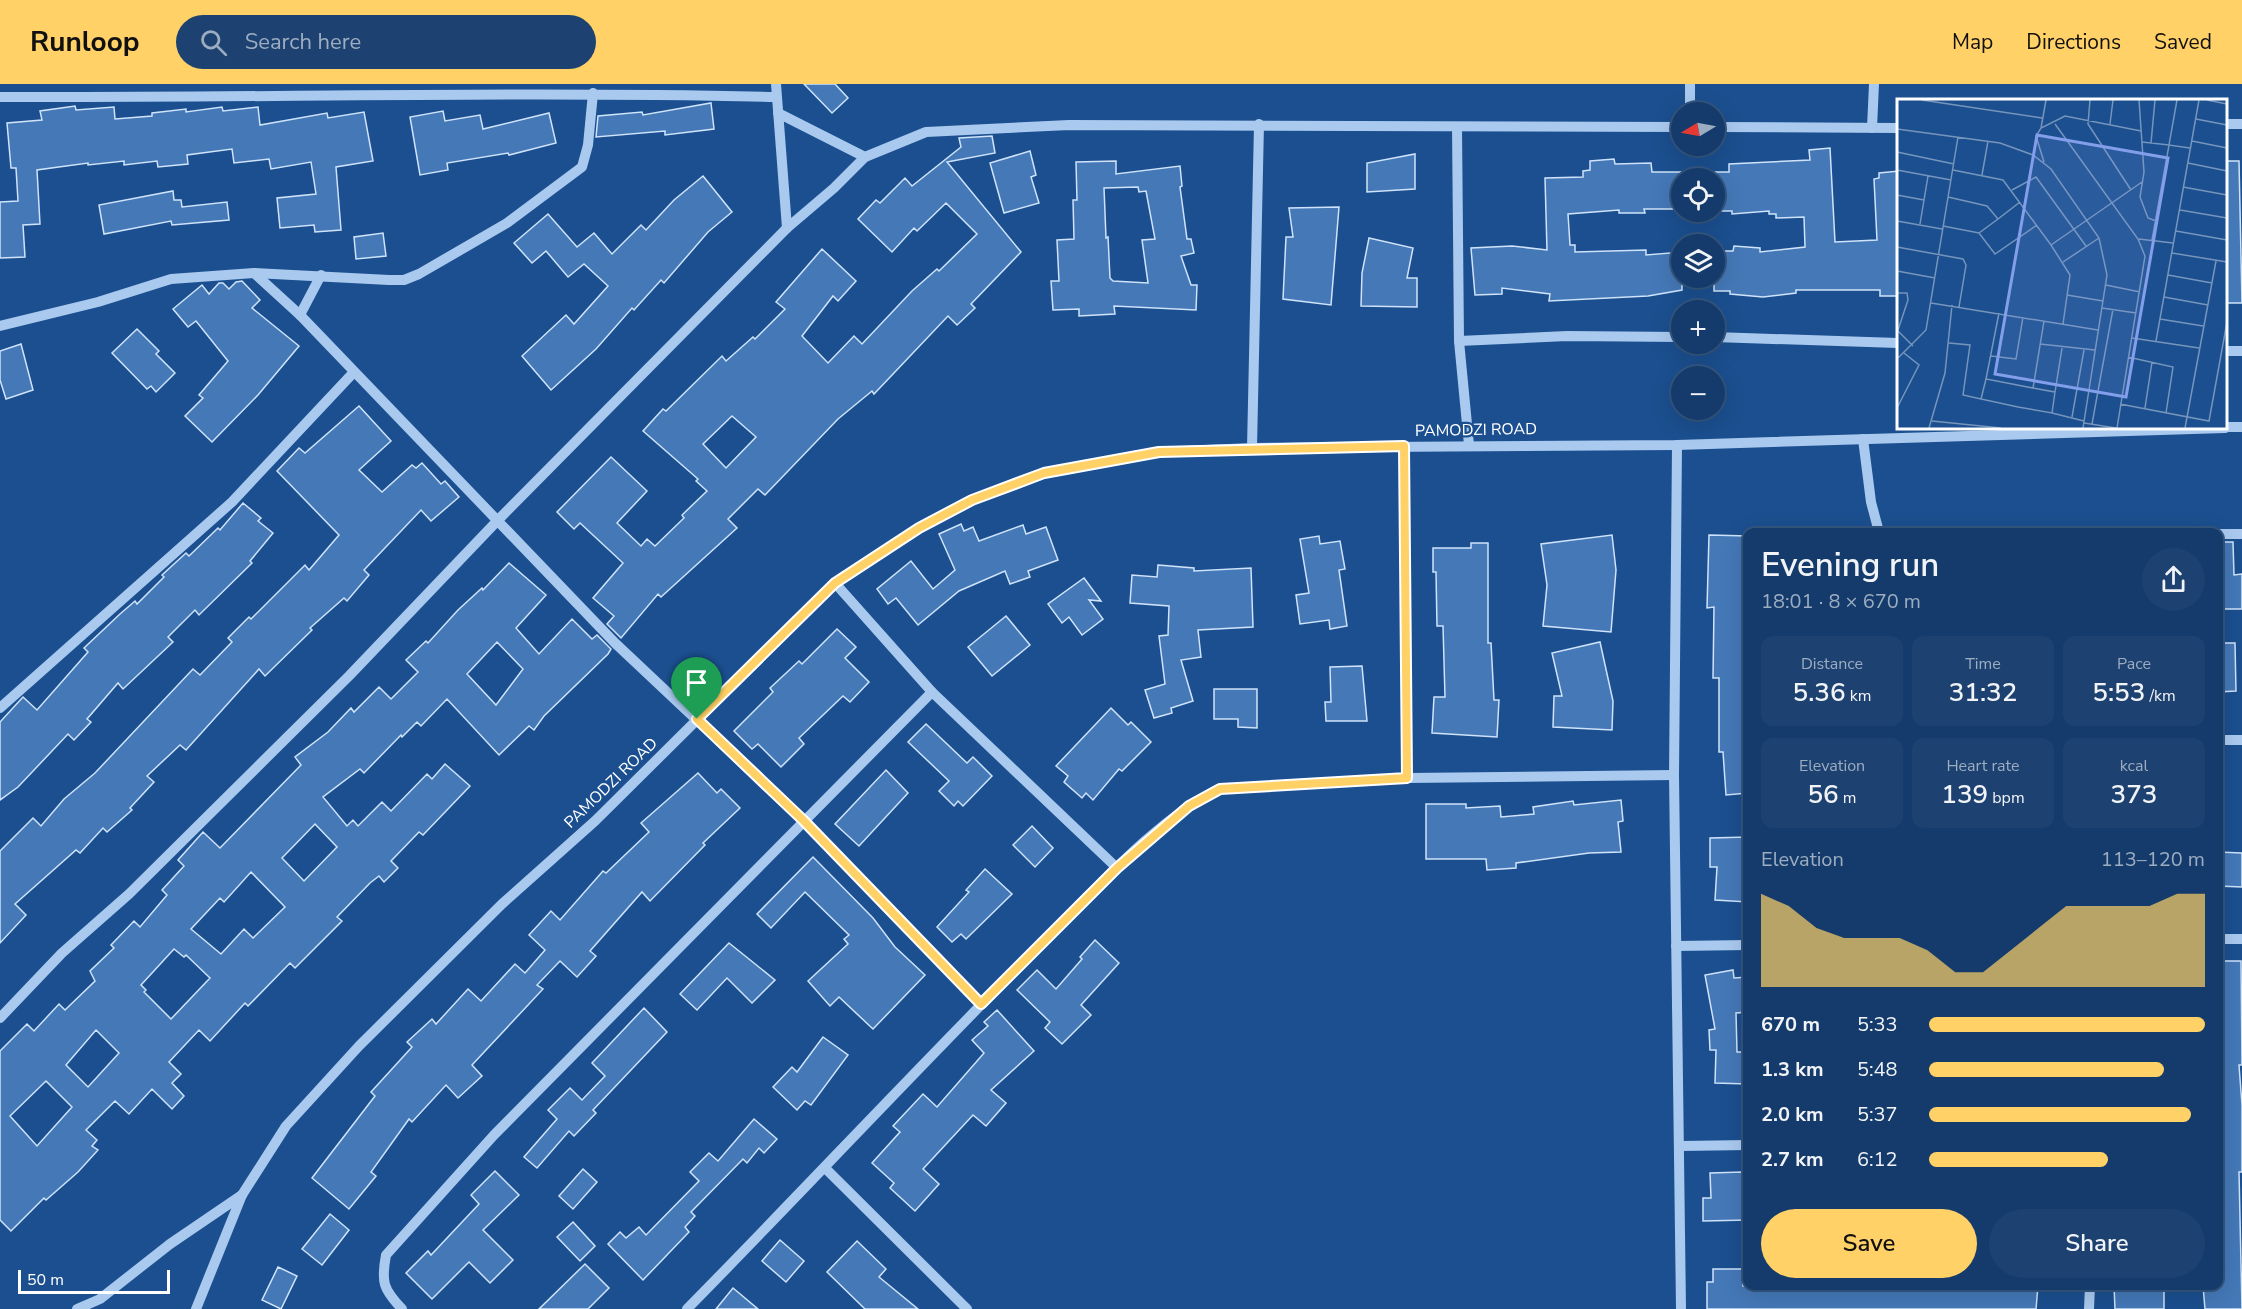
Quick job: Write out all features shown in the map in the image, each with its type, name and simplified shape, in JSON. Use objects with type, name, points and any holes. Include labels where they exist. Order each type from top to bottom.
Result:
[{"type":"street","points":[[776,84],[787,228]]},
{"type":"street","points":[[1689,84],[1690,102]]},
{"type":"street","points":[[1872,128],[1874,84]]},
{"type":"street","points":[[0,97],[253,98],[592,93],[776,97]]},
{"type":"street","points":[[0,326],[98,302],[171,279],[254,273],[404,280],[419,274],[507,222],[582,167],[588,145],[592,93]]},
{"type":"street","points":[[778,113],[865,157]]},
{"type":"street","points":[[1252,448],[1259,124]]},
{"type":"street","points":[[0,1018],[62,953],[137,887],[350,676],[499,519],[787,228],[834,188],[865,157],[926,132],[1069,125],[1671,127]]},
{"type":"street","points":[[1457,127],[1460,341],[1469,445]]},
{"type":"street","points":[[1725,127],[1897,128]]},
{"type":"street","points":[[254,273],[300,315],[499,519],[615,643],[803,820],[981,1004]]},
{"type":"street","points":[[300,315],[321,275]]},
{"type":"street","points":[[1460,341],[1567,336],[1671,337]]},
{"type":"street","points":[[1725,337],[1897,343]]},
{"type":"street","points":[[0,708],[232,501],[354,372]]},
{"type":"street","name":"PAMODZI ROAD","points":[[2227,428],[2242,427]]},
{"type":"street","name":"PAMODZI ROAD","points":[[196,1309],[242,1195],[286,1126],[359,1046],[502,904],[595,821],[835,583],[919,528],[972,500],[1044,473],[1159,452],[1252,448],[1469,445],[1677,445],[2137,429]]},
{"type":"street","points":[[1863,439],[1871,502],[1878,528]]},
{"type":"street","points":[[1677,445],[1674,775],[1681,1146],[1681,1309]]},
{"type":"street","points":[[1404,446],[1407,778]]},
{"type":"street","points":[[2223,534],[2242,534]]},
{"type":"street","points":[[835,583],[932,692],[1117,868]]},
{"type":"street","points":[[402,1309],[387,1293],[383,1275],[386,1255],[494,1135],[932,692]]},
{"type":"street","points":[[2223,740],[2242,740]]},
{"type":"street","points":[[687,1309],[981,1004],[1117,868],[1189,806],[1220,789],[1407,778],[1674,775]]},
{"type":"street","points":[[2223,939],[2242,939]]},
{"type":"street","points":[[1676,946],[1743,945]]},
{"type":"street","points":[[1681,1146],[1743,1145]]},
{"type":"street","points":[[825,1168],[967,1309]]},
{"type":"street","points":[[77,1309],[100,1299],[170,1244],[242,1195]]},
{"type":"street","points":[[2089,1309],[2090,1290]]},
{"type":"building","points":[[804,84],[835,84],[848,98],[832,113]]},
{"type":"building","points":[[711,103],[714,129],[665,135],[665,131],[596,137],[598,116],[642,112],[643,115]]},
{"type":"building","points":[[75,106],[76,110],[114,107],[115,119],[152,116],[152,113],[186,109],[186,112],[222,107],[223,111],[258,107],[260,125],[327,113],[328,118],[364,112],[373,161],[336,167],[341,230],[315,232],[314,225],[280,228],[277,198],[316,194],[311,162],[271,169],[269,159],[234,163],[232,149],[187,155],[188,164],[158,167],[157,161],[124,165],[124,161],[37,170],[40,224],[23,225],[25,257],[0,258],[0,202],[18,201],[16,168],[11,168],[7,123],[42,120],[40,111]]},
{"type":"building","points":[[443,111],[445,121],[480,115],[483,129],[549,113],[556,143],[509,155],[508,153],[447,163],[448,170],[420,175],[410,117]]},
{"type":"building","points":[[992,136],[995,153],[947,162],[1021,252],[971,304],[975,308],[957,325],[948,316],[874,394],[872,391],[838,419],[765,495],[758,489],[728,519],[737,528],[661,597],[658,594],[621,638],[607,624],[614,616],[593,598],[623,563],[580,523],[574,529],[557,512],[611,457],[647,491],[617,523],[641,546],[647,539],[655,546],[684,518],[682,515],[707,491],[696,481],[698,479],[643,431],[663,409],[666,411],[722,356],[726,361],[753,337],[755,339],[785,309],[776,302],[822,249],[856,281],[838,301],[833,296],[802,336],[828,363],[854,336],[862,344],[912,291],[937,269],[939,271],[977,234],[946,203],[917,231],[914,228],[892,252],[858,219],[876,200],[880,203],[905,178],[912,186],[961,147],[959,138]],"holes":[[[732,416],[756,437],[726,468],[703,444]]]},
{"type":"building","points":[[1830,148],[1835,242],[1877,240],[1874,179],[1879,178],[1879,173],[1897,171],[1897,296],[1880,296],[1880,290],[1796,290],[1796,293],[1763,297],[1730,294],[1730,291],[1714,291],[1714,288],[1725,288],[1725,251],[1733,251],[1734,246],[1760,248],[1760,252],[1805,247],[1804,217],[1776,218],[1776,214],[1769,214],[1769,211],[1732,214],[1732,211],[1725,211],[1725,172],[1729,172],[1729,164],[1810,160],[1809,150]]},
{"type":"building","points":[[1030,151],[1036,175],[1031,177],[1039,203],[1004,213],[990,163]]},
{"type":"building","points":[[1415,154],[1415,189],[1367,192],[1367,163]]},
{"type":"building","points":[[1614,159],[1615,164],[1651,163],[1652,172],[1671,172],[1671,209],[1644,209],[1645,213],[1619,213],[1619,210],[1568,214],[1570,245],[1575,245],[1575,252],[1646,250],[1646,255],[1671,253],[1671,288],[1682,288],[1682,290],[1648,296],[1549,301],[1550,294],[1502,288],[1502,294],[1475,295],[1471,248],[1512,246],[1547,250],[1545,178],[1583,177],[1583,171],[1590,170],[1590,161]]},
{"type":"building","points":[[1116,161],[1116,174],[1180,166],[1182,186],[1180,187],[1187,239],[1191,239],[1194,253],[1181,256],[1191,285],[1197,285],[1196,310],[1114,306],[1115,314],[1079,316],[1079,309],[1053,310],[1051,281],[1059,281],[1057,240],[1074,239],[1073,200],[1077,200],[1076,162]],"holes":[[[1138,187],[1139,192],[1146,191],[1155,239],[1142,240],[1148,283],[1113,281],[1110,278],[1108,237],[1106,238],[1104,188]]]},
{"type":"building","points":[[2227,161],[2239,161],[2242,303],[2227,303]]},
{"type":"building","points":[[703,176],[732,212],[708,232],[664,283],[661,280],[634,310],[632,308],[596,349],[551,390],[522,356],[566,315],[574,324],[608,286],[584,264],[568,277],[546,251],[532,263],[514,243],[548,214],[577,247],[594,233],[612,254],[641,225],[646,230],[674,200]]},
{"type":"building","points":[[173,191],[174,200],[181,200],[182,207],[227,202],[229,220],[172,225],[171,221],[104,234],[99,205]]},
{"type":"building","points":[[1339,207],[1331,305],[1283,299],[1286,237],[1293,237],[1289,208]]},
{"type":"building","points":[[383,233],[386,256],[356,259],[354,237]]},
{"type":"building","points":[[1369,238],[1413,248],[1407,278],[1417,278],[1417,307],[1361,306],[1362,273]]},
{"type":"building","points":[[242,281],[260,300],[252,308],[299,346],[258,395],[212,442],[185,416],[203,398],[199,395],[228,361],[196,321],[188,327],[173,309],[202,285],[209,294],[219,283],[223,283],[229,289],[236,282]]},
{"type":"building","points":[[137,329],[159,351],[156,354],[175,373],[156,392],[151,386],[147,389],[112,353]]},
{"type":"building","points":[[21,344],[33,390],[6,399],[0,380],[0,351]]},
{"type":"building","points":[[359,406],[391,441],[359,470],[382,492],[412,465],[416,468],[422,463],[441,484],[445,481],[459,497],[431,521],[421,510],[364,570],[369,575],[347,601],[344,598],[310,628],[312,630],[265,676],[259,669],[186,750],[180,745],[147,776],[154,782],[130,808],[132,810],[107,832],[103,828],[80,853],[76,850],[15,904],[26,915],[0,943],[0,851],[33,818],[41,826],[64,799],[95,773],[193,669],[200,675],[232,642],[228,638],[249,617],[251,619],[305,565],[309,570],[339,535],[277,471],[299,448],[305,453]]},
{"type":"building","points":[[243,503],[261,518],[258,521],[273,533],[250,561],[252,563],[199,615],[195,610],[168,637],[173,642],[123,689],[118,683],[87,719],[91,722],[74,740],[68,734],[18,787],[0,800],[0,722],[23,697],[37,710],[88,652],[84,648],[135,601],[137,604],[164,577],[162,575],[186,553],[189,556],[218,528],[220,530]]},
{"type":"building","points":[[961,524],[964,531],[973,527],[979,541],[1023,525],[1026,534],[1046,527],[1058,560],[1028,571],[1030,577],[1010,584],[1005,571],[959,591],[918,625],[896,598],[888,604],[877,589],[911,561],[933,589],[955,570],[939,534]]},
{"type":"building","points":[[1612,535],[1616,570],[1611,632],[1543,626],[1547,585],[1541,544]]},
{"type":"building","points":[[1709,535],[1743,536],[1743,793],[1726,795],[1723,752],[1719,752],[1719,678],[1713,678],[1714,607],[1707,608]]},
{"type":"building","points":[[1319,536],[1320,544],[1340,541],[1345,569],[1339,570],[1347,626],[1330,629],[1329,620],[1300,624],[1296,595],[1309,593],[1300,539]]},
{"type":"building","points":[[2223,542],[2233,542],[2234,575],[2242,574],[2242,609],[2223,609]]},
{"type":"building","points":[[1471,543],[1488,543],[1488,643],[1491,643],[1494,700],[1499,700],[1497,737],[1432,733],[1434,697],[1445,697],[1443,626],[1437,626],[1433,548],[1471,548]]},
{"type":"building","points":[[509,563],[546,595],[516,628],[539,654],[572,619],[592,639],[597,635],[611,649],[544,716],[534,730],[529,726],[499,755],[447,699],[421,726],[417,722],[402,737],[401,735],[364,773],[360,769],[323,797],[347,826],[353,820],[358,826],[382,802],[391,811],[427,774],[432,779],[445,764],[470,786],[423,835],[419,832],[391,861],[398,868],[384,882],[379,876],[337,917],[342,921],[295,968],[290,963],[248,1006],[245,1003],[210,1041],[199,1030],[169,1062],[181,1074],[172,1083],[184,1096],[172,1109],[152,1089],[129,1114],[115,1101],[86,1130],[97,1140],[92,1146],[98,1150],[78,1172],[46,1200],[44,1198],[11,1231],[0,1220],[0,1051],[27,1024],[34,1031],[59,1004],[65,1010],[95,981],[90,971],[114,948],[111,945],[134,921],[140,927],[167,895],[162,890],[184,866],[178,860],[203,832],[220,848],[301,765],[295,757],[328,732],[351,708],[354,712],[379,687],[391,699],[418,672],[406,660],[426,641],[428,643],[482,588],[483,590]],"holes":[[[497,642],[523,669],[496,705],[467,674]],[[315,824],[337,847],[304,881],[282,858]],[[251,872],[285,907],[253,938],[244,929],[221,954],[191,929],[220,898],[224,902]],[[174,949],[184,957],[186,955],[210,978],[171,1019],[144,992],[146,990],[141,985]],[[96,1030],[119,1053],[88,1087],[66,1065]],[[46,1081],[72,1107],[37,1146],[10,1116]]]},
{"type":"building","points":[[1158,565],[1194,568],[1194,571],[1251,568],[1253,627],[1198,630],[1201,657],[1181,660],[1193,701],[1171,708],[1172,713],[1154,718],[1145,690],[1165,684],[1159,636],[1168,635],[1169,606],[1130,603],[1132,575],[1157,577]]},
{"type":"building","points":[[1084,578],[1101,601],[1089,600],[1103,619],[1082,635],[1069,617],[1062,623],[1048,604]]},
{"type":"building","points":[[1006,616],[1030,645],[992,676],[968,647]]},
{"type":"building","points":[[837,629],[856,647],[845,658],[869,682],[850,702],[843,696],[799,738],[804,744],[781,767],[758,744],[752,749],[734,731],[773,692],[770,688],[799,661],[802,664]]},
{"type":"building","points":[[1600,642],[1613,701],[1612,730],[1553,727],[1554,696],[1562,696],[1552,653]]},
{"type":"building","points":[[2223,643],[2235,643],[2236,691],[2223,692]]},
{"type":"building","points":[[1362,666],[1367,721],[1326,721],[1325,702],[1331,702],[1330,667]]},
{"type":"building","points":[[1214,689],[1257,689],[1257,728],[1238,727],[1238,719],[1214,719]]},
{"type":"building","points":[[1111,708],[1128,725],[1131,722],[1151,742],[1122,771],[1119,769],[1093,800],[1086,793],[1082,798],[1064,782],[1068,776],[1056,766]]},
{"type":"building","points":[[926,724],[967,763],[973,757],[992,776],[963,806],[958,801],[954,806],[939,791],[949,781],[908,742]]},
{"type":"building","points":[[886,770],[908,793],[859,846],[835,824]]},
{"type":"building","points":[[698,773],[717,793],[721,789],[740,808],[703,843],[705,845],[650,901],[642,892],[590,951],[596,956],[577,977],[560,961],[537,985],[543,989],[472,1065],[482,1076],[458,1098],[446,1085],[412,1122],[409,1119],[371,1172],[376,1176],[349,1209],[312,1178],[375,1096],[371,1092],[412,1047],[407,1042],[432,1019],[436,1024],[468,989],[481,1001],[515,964],[525,973],[545,950],[529,935],[551,911],[560,920],[603,871],[606,873],[649,832],[641,823]]},
{"type":"building","points":[[1621,800],[1623,821],[1618,822],[1621,852],[1589,853],[1516,863],[1516,868],[1487,870],[1486,859],[1426,859],[1426,804],[1466,804],[1466,808],[1500,806],[1501,817],[1534,814],[1533,807],[1573,801],[1574,805]]},
{"type":"building","points":[[1032,826],[1053,848],[1035,867],[1013,845]]},
{"type":"building","points":[[1743,837],[1743,902],[1715,900],[1717,867],[1710,867],[1710,838]]},
{"type":"building","points":[[2223,852],[2242,853],[2242,887],[2223,886]]},
{"type":"building","points":[[813,857],[873,918],[895,947],[925,975],[873,1029],[839,997],[830,1006],[808,981],[848,944],[844,939],[849,935],[805,892],[771,928],[757,914]]},
{"type":"building","points":[[985,869],[1012,894],[966,939],[961,934],[952,942],[937,927],[969,892],[966,890]]},
{"type":"building","points":[[1095,940],[1119,963],[1081,1005],[1091,1015],[1062,1044],[1045,1028],[1050,1022],[1017,990],[1037,970],[1056,989]]},
{"type":"building","points":[[729,943],[775,980],[752,1003],[727,978],[697,1010],[680,994]]},
{"type":"building","points":[[2223,961],[2241,961],[2242,1065],[2239,1065],[2242,1105],[2242,1172],[2239,1172],[2242,1309],[2205,1309],[2203,1290],[2223,1290]]},
{"type":"building","points":[[1733,970],[1734,978],[1743,977],[1743,1012],[1736,1013],[1737,1052],[1743,1052],[1743,1084],[1715,1083],[1716,1050],[1710,1050],[1709,1030],[1715,1029],[1705,975]]},
{"type":"building","points":[[644,1008],[667,1032],[593,1110],[596,1113],[574,1136],[569,1131],[537,1168],[524,1157],[557,1119],[548,1110],[570,1088],[582,1100],[605,1076],[592,1063]]},
{"type":"building","points":[[997,1010],[1034,1051],[991,1090],[1006,1103],[986,1126],[973,1115],[923,1169],[939,1184],[915,1211],[890,1188],[894,1183],[872,1163],[900,1132],[893,1126],[923,1094],[937,1107],[984,1053],[972,1040],[988,1026],[984,1022]]},
{"type":"building","points":[[823,1037],[848,1055],[811,1105],[805,1101],[797,1110],[773,1087],[792,1067],[797,1072]]},
{"type":"building","points":[[754,1119],[777,1139],[764,1153],[759,1148],[747,1163],[743,1159],[691,1212],[695,1216],[685,1227],[689,1232],[643,1280],[608,1244],[620,1232],[626,1238],[639,1227],[646,1235],[699,1181],[690,1172],[709,1153],[718,1161]]},
{"type":"building","points":[[583,1169],[597,1182],[573,1209],[559,1196]]},
{"type":"building","points":[[495,1171],[519,1195],[483,1230],[513,1260],[490,1283],[469,1262],[432,1299],[406,1273],[428,1251],[431,1255],[479,1204],[471,1195]]},
{"type":"building","points":[[1742,1172],[1743,1220],[1703,1221],[1703,1198],[1711,1198],[1710,1173]]},
{"type":"building","points":[[330,1214],[349,1230],[322,1265],[302,1249]]},
{"type":"building","points":[[573,1222],[595,1246],[580,1261],[557,1237]]},
{"type":"building","points":[[780,1240],[804,1261],[786,1282],[762,1261]]},
{"type":"building","points":[[857,1241],[886,1269],[879,1277],[918,1309],[865,1309],[827,1272]]},
{"type":"building","points":[[585,1264],[609,1288],[588,1309],[539,1309]]},
{"type":"building","points":[[278,1267],[297,1276],[281,1309],[262,1300]]},
{"type":"building","points":[[1713,1269],[1743,1269],[1743,1290],[2038,1290],[2036,1309],[1707,1309],[1707,1282],[1713,1282]]},
{"type":"building","points":[[733,1288],[758,1309],[716,1309]]},
{"type":"building","points":[[2114,1290],[2164,1290],[2164,1309],[2115,1309]]},
{"type":"route","points":[[1404,446],[1407,778],[1220,789],[1201,798],[1117,868],[981,1004],[803,820],[697,719],[835,583],[919,528],[972,500],[1044,473],[1159,452],[1404,446]]}]
